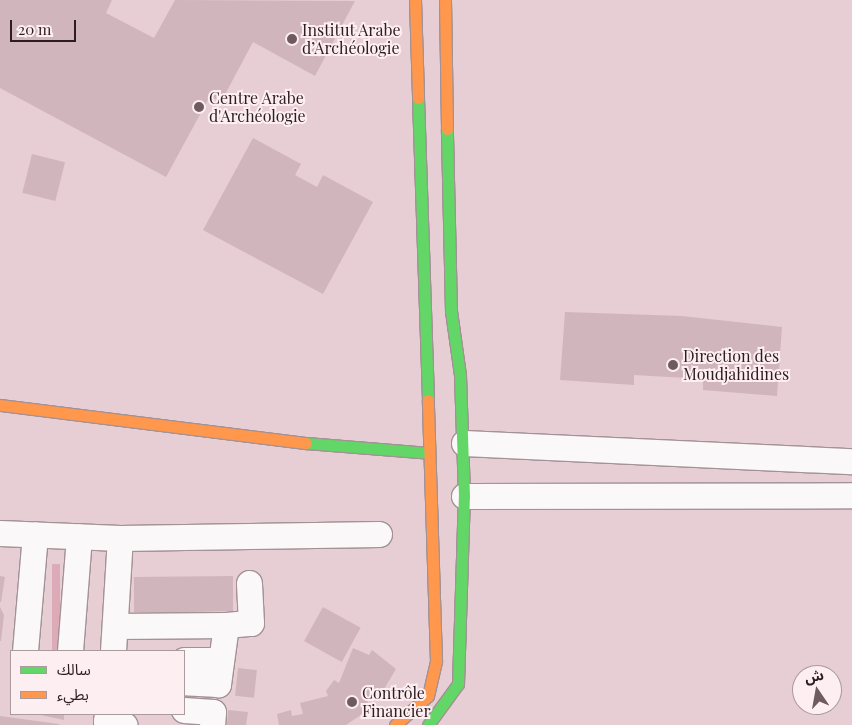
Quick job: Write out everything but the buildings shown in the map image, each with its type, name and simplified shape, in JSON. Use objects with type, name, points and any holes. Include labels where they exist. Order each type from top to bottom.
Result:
[{"type":"main road","points":[[415,0],[436,661],[440,709]]},
{"type":"main road","points":[[428,725],[458,684],[464,496],[464,443],[451,310],[445,0]]},
{"type":"main road","points":[[0,405],[364,450],[429,453]]},
{"type":"main road","points":[[395,725],[440,709]]},
{"type":"street","points":[[464,443],[852,461]]},
{"type":"street","points":[[464,496],[852,495]]},
{"type":"street","points":[[0,533],[120,538],[379,534]]},
{"type":"street","points":[[25,650],[35,534]]},
{"type":"street","points":[[70,650],[79,536]]},
{"type":"street","points":[[120,538],[114,640],[223,643]]},
{"type":"street","points":[[185,660],[223,643],[251,623],[249,583]]},
{"type":"street","points":[[185,682],[218,684],[223,643]]},
{"type":"street","points":[[185,710],[213,712],[212,725]]},
{"type":"street","points":[[106,715],[106,721],[125,725]]},
{"type":"shaded area","points":[[52,564],[60,564],[60,650],[52,650]]},
{"type":"traffic: fast","points":[[418,98],[428,400]]},
{"type":"traffic: fast","points":[[428,725],[458,684],[464,496],[460,375],[451,311],[447,129]]},
{"type":"traffic: fast","points":[[306,443],[429,453]]},
{"type":"traffic: slow","points":[[415,0],[418,98]]},
{"type":"traffic: slow","points":[[445,0],[447,129]]},
{"type":"traffic: slow","points":[[395,725],[428,696],[436,661],[428,400]]},
{"type":"traffic: slow","points":[[0,405],[306,443]]},
{"type":"place","name":"Institut Arabe d’Archéologie","points":[[292,39]]},
{"type":"place","name":"Centre Arabe d'Archéologie","points":[[199,107]]},
{"type":"place","name":"Direction des Moudjahidines","points":[[673,365]]},
{"type":"place","name":"Contrôle Financier","points":[[352,702]]}]
